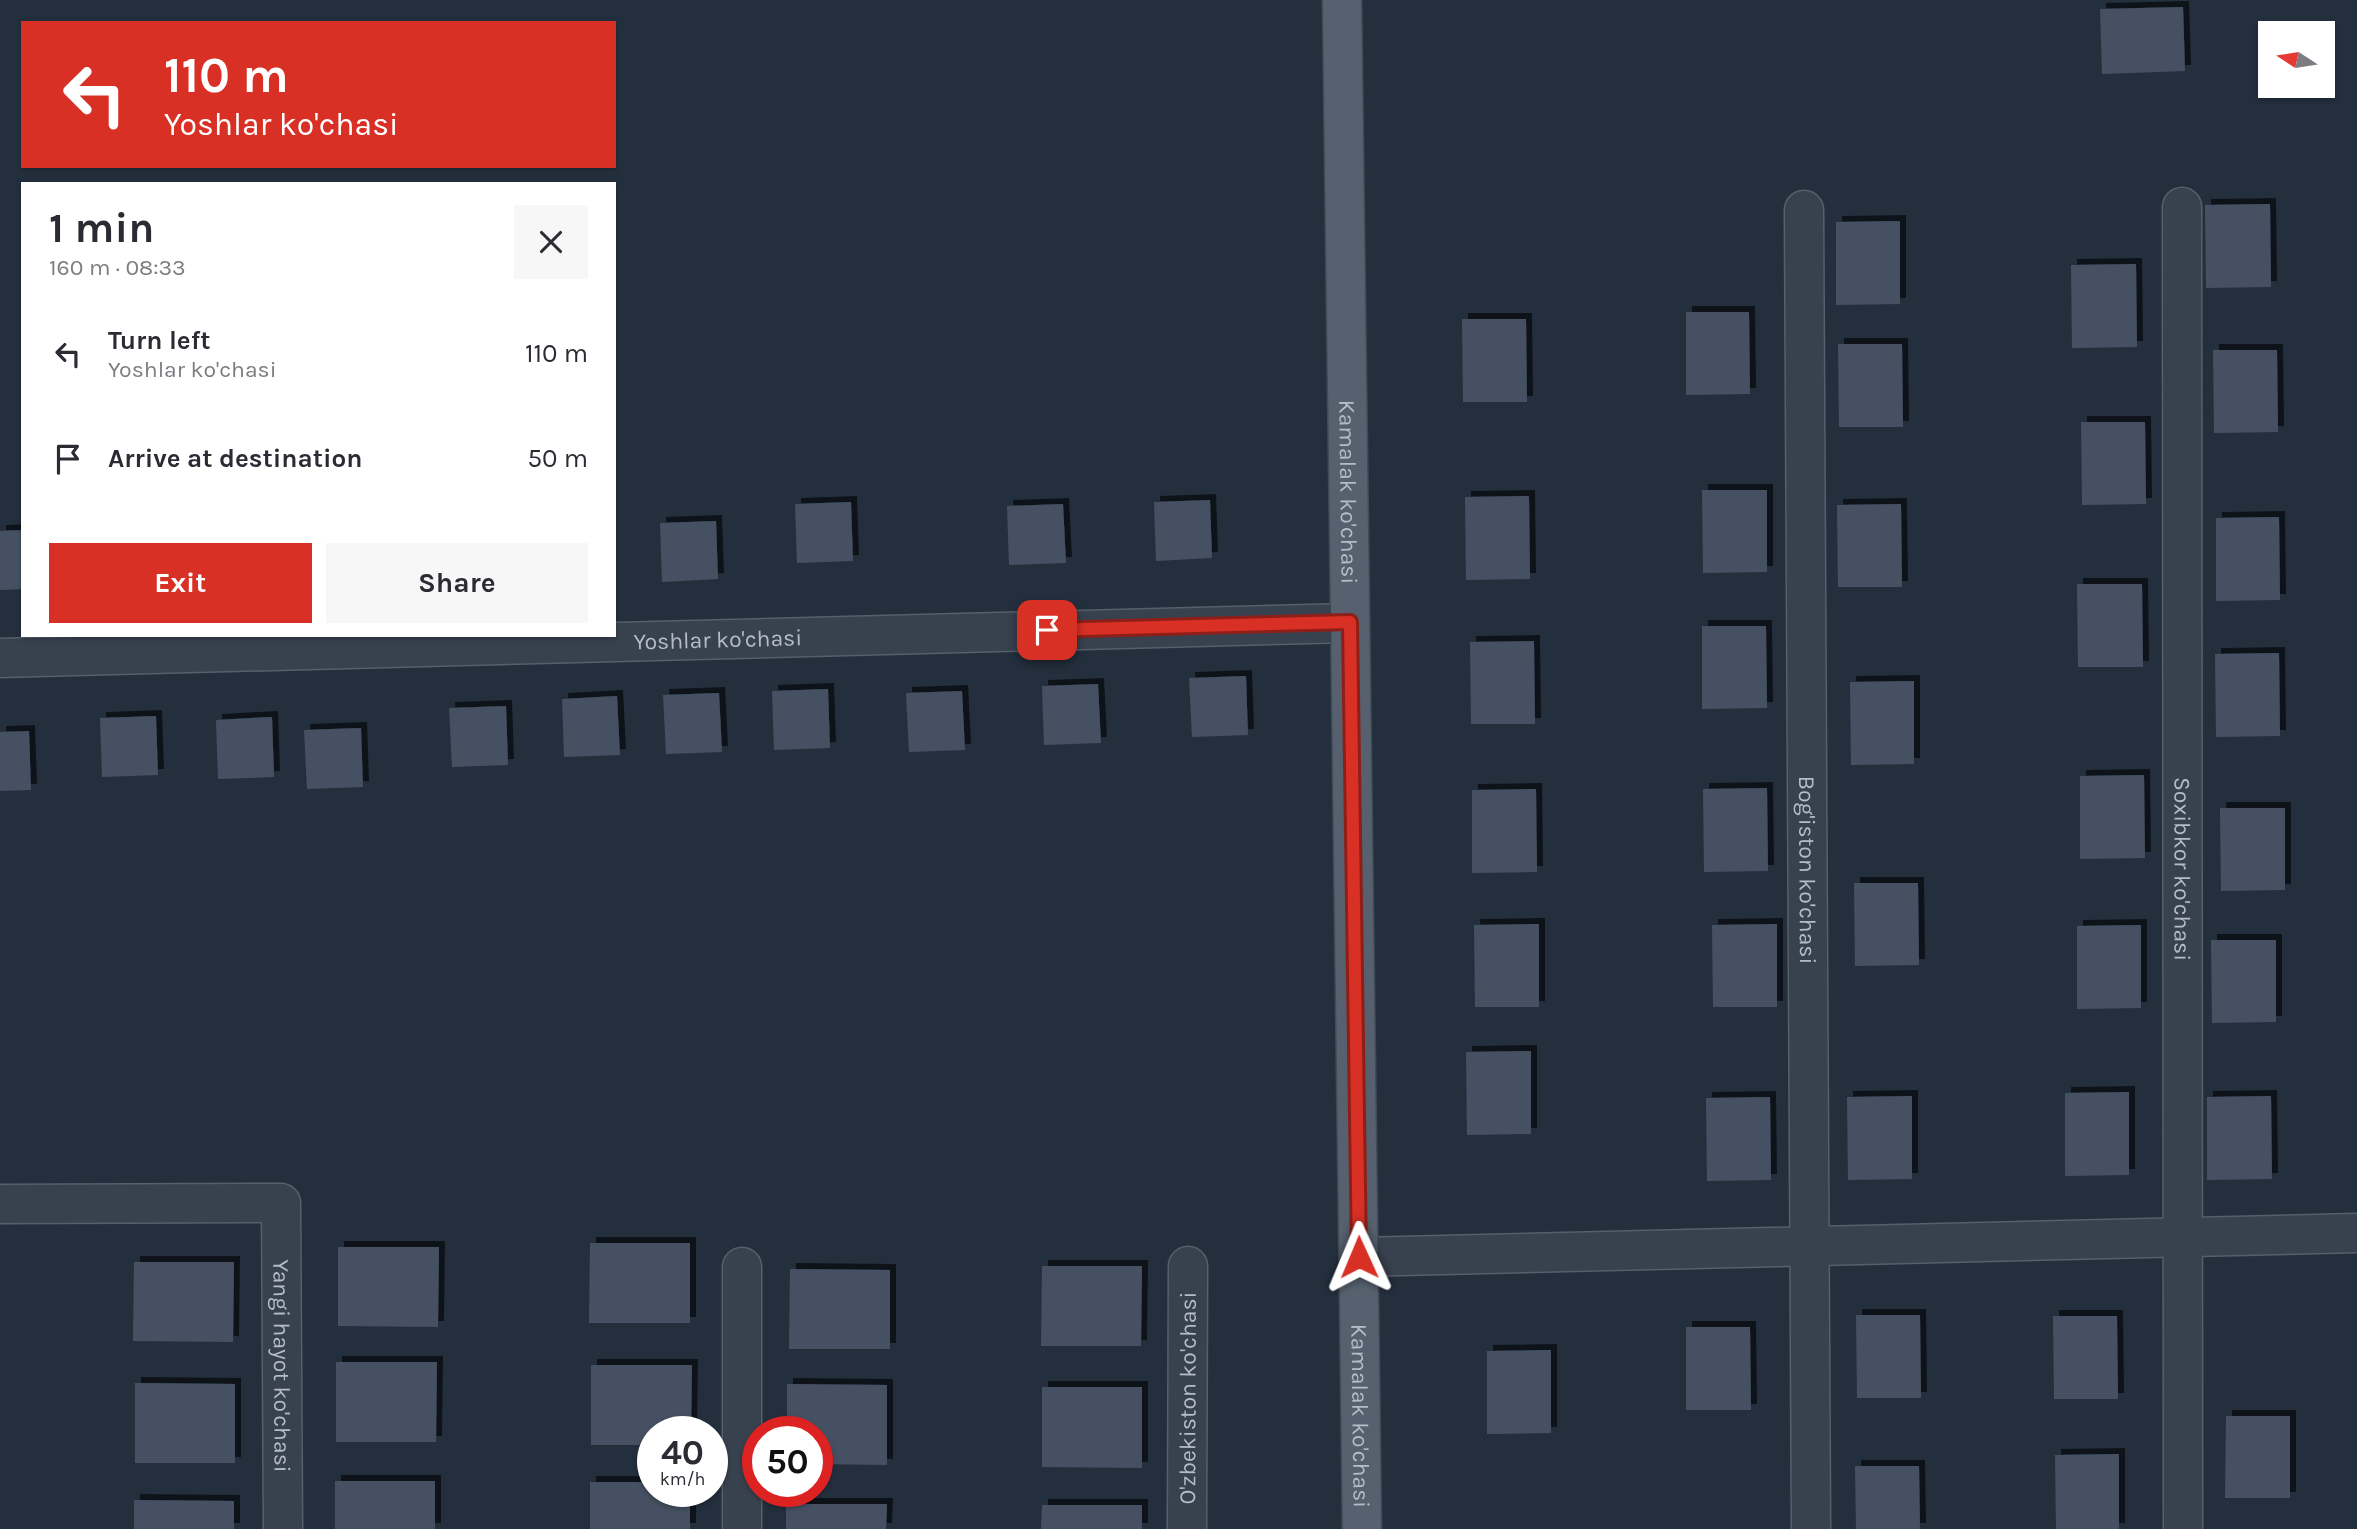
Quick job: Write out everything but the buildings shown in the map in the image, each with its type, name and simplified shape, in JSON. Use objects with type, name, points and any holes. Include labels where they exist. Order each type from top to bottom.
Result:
[{"type":"main road","name":"Kamalak ko'chasi","points":[[1342,0],[1362,1529]]},
{"type":"street","name":"Soxibkor ko'chasi","points":[[2182,208],[2183,1529]]},
{"type":"street","name":"Bog'iston ko'chasi","points":[[1804,210],[1811,1529]]},
{"type":"street","name":"Yoshlar ko'chasi","points":[[0,658],[1350,622]]},
{"type":"street","name":"Yangi hayot ko'chasi","points":[[0,1204],[281,1203],[283,1529]]},
{"type":"street","points":[[1359,1257],[2357,1233]]},
{"type":"street","name":"O'zbekiston ko'chasi","points":[[1187,1529],[1188,1266]]},
{"type":"street","points":[[742,1267],[742,1529]]},
{"type":"route","points":[[1047,630],[1350,622],[1359,1257]]}]
